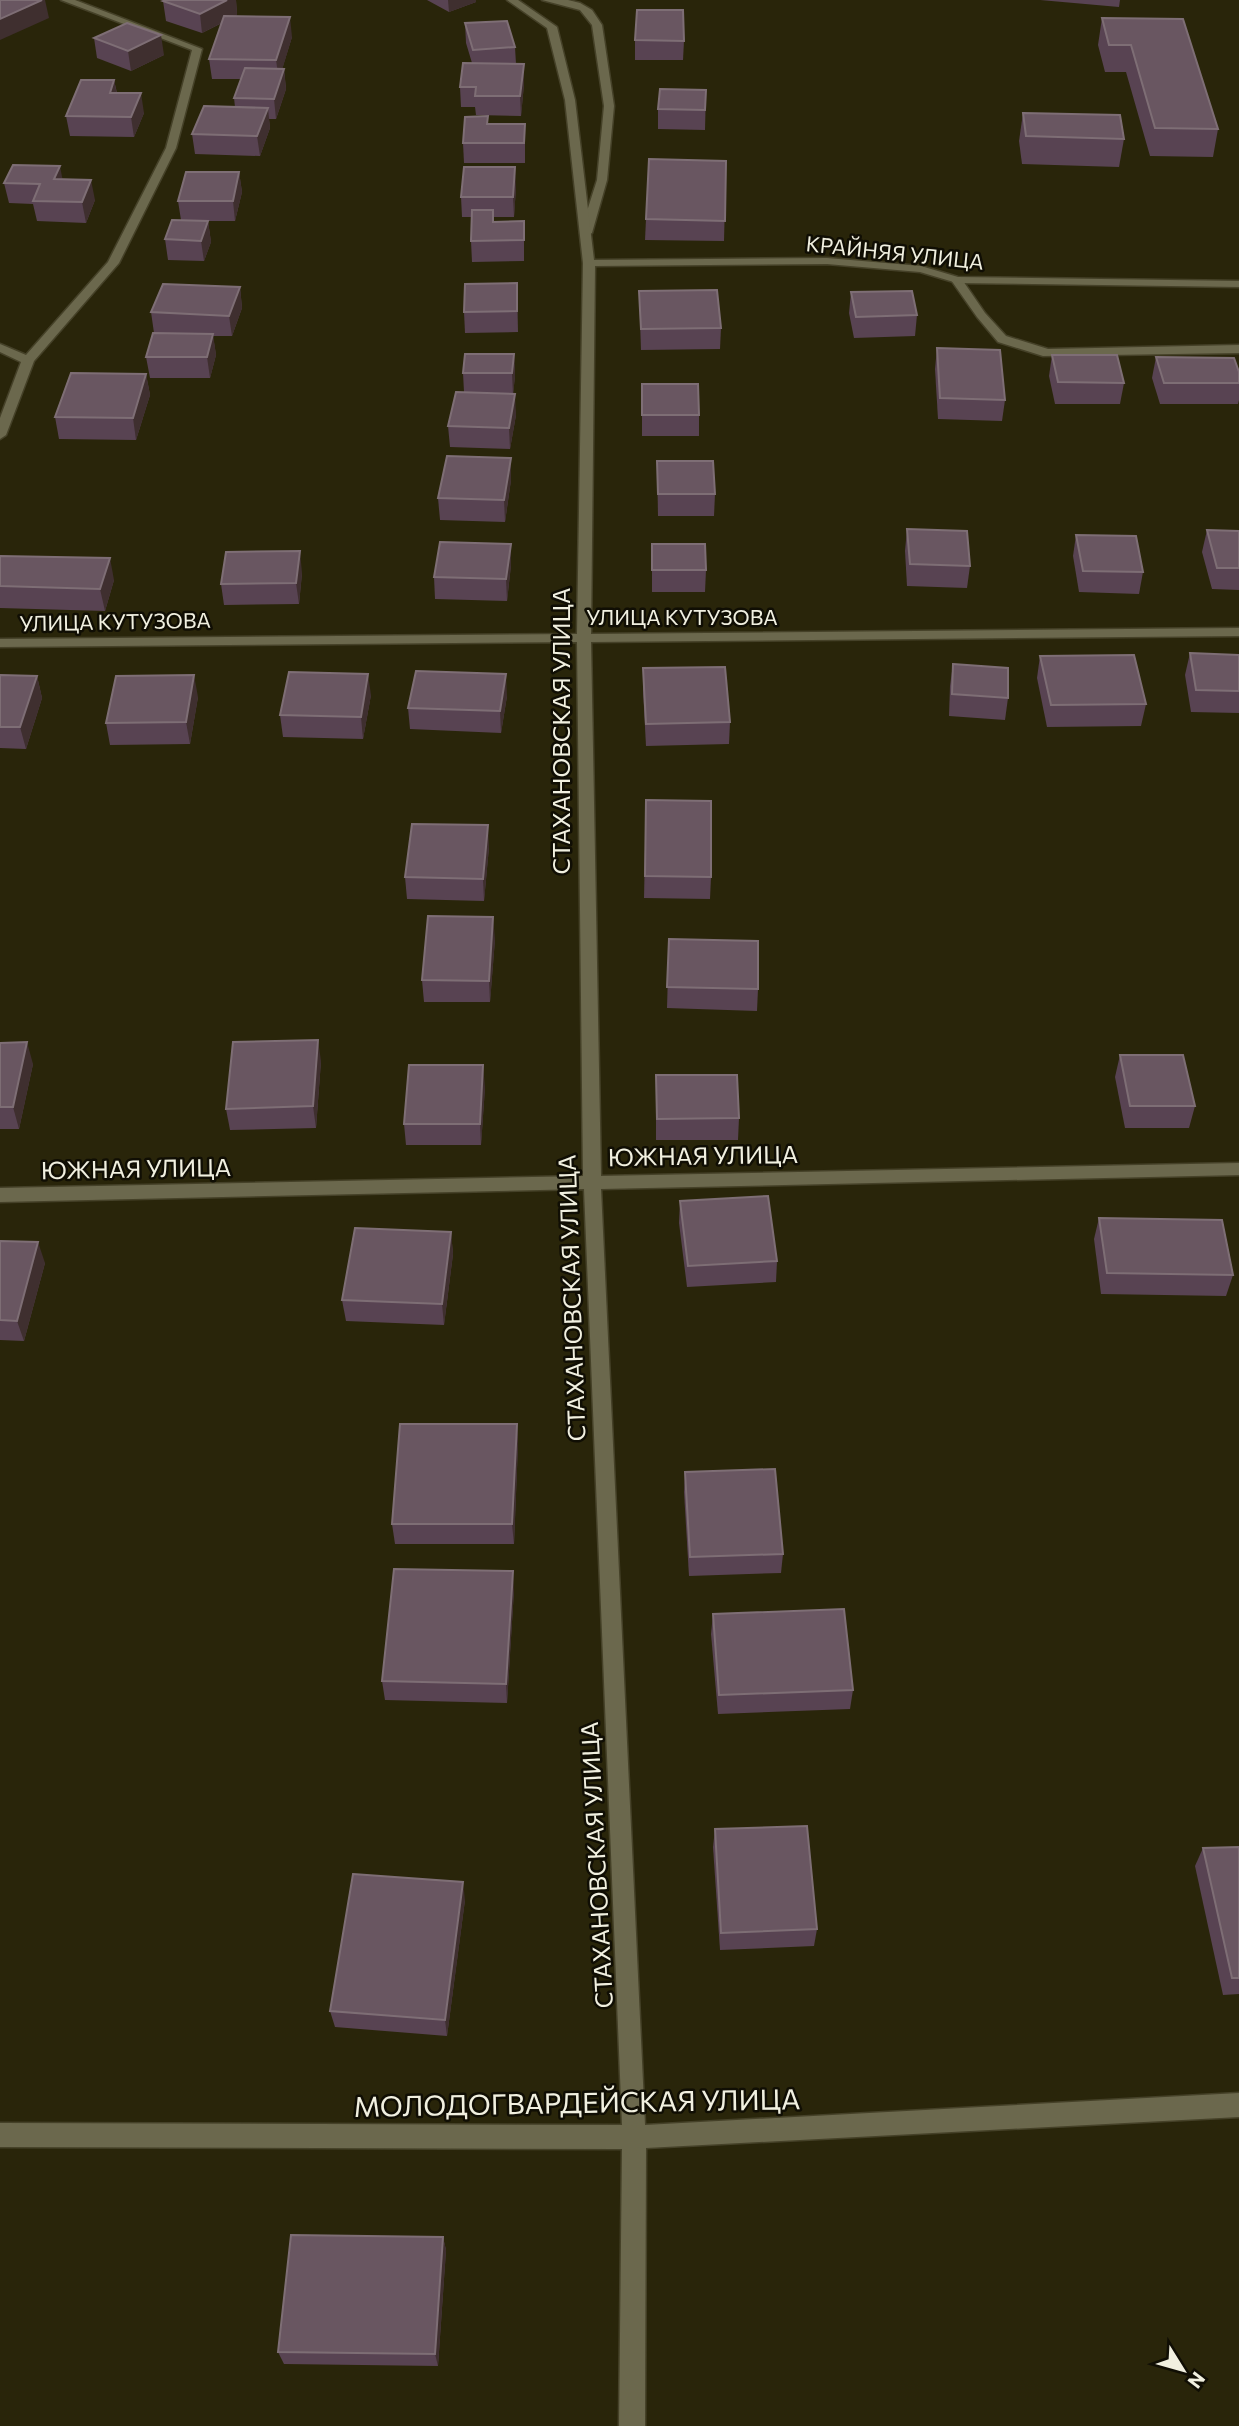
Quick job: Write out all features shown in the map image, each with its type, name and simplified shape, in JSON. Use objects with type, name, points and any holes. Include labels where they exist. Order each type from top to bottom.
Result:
[{"type":"street","points":[[0,435],[28,360],[113,263],[171,148],[197,49],[66,0]]},
{"type":"street","name":"СТАХАНОВСКАЯ УЛИЦА","points":[[512,0],[552,27],[570,100],[589,263],[584,638],[592,1181],[634,2137],[632,2426]]},
{"type":"street","points":[[547,0],[585,8],[593,15],[597,25],[609,106],[602,180],[586,233]]},
{"type":"street","name":"КРАЙНЯЯ УЛИЦА","points":[[589,263],[827,261],[921,269],[957,280],[1239,284]]},
{"type":"street","points":[[957,280],[981,315],[1002,339],[1046,353],[1239,349]]},
{"type":"street","points":[[0,348],[28,360]]},
{"type":"street","name":"УЛИЦА КУТУЗОВА","points":[[0,643],[1239,632]]},
{"type":"street","name":"ЮЖНАЯ УЛИЦА","points":[[0,1195],[1239,1169]]},
{"type":"street","name":"МОЛОДОГВАРДЕЙСКАЯ УЛИЦА","points":[[0,2135],[634,2137],[1239,2105]]},
{"type":"building","points":[[0,0],[42,0],[0,19]]},
{"type":"building","points":[[227,0],[200,14],[163,1]]},
{"type":"building","points":[[637,10],[683,10],[684,41],[635,40]]},
{"type":"building","points":[[224,16],[290,17],[276,60],[209,59]]},
{"type":"building","points":[[1102,18],[1183,19],[1218,129],[1155,128],[1131,45],[1109,45]]},
{"type":"building","points":[[507,21],[515,47],[473,50],[465,23]]},
{"type":"building","points":[[127,23],[161,35],[128,51],[94,38]]},
{"type":"building","points":[[463,63],[524,64],[520,96],[475,96],[476,87],[460,87]]},
{"type":"building","points":[[245,68],[284,69],[274,99],[234,98]]},
{"type":"building","points":[[81,80],[114,80],[110,93],[141,93],[131,117],[66,116]]},
{"type":"building","points":[[660,89],[706,90],[705,110],[658,109]]},
{"type":"building","points":[[204,106],[268,108],[257,136],[192,134]]},
{"type":"building","points":[[1023,113],[1120,115],[1124,139],[1026,136]]},
{"type":"building","points":[[488,116],[487,124],[525,124],[524,143],[463,143],[465,117]]},
{"type":"building","points":[[649,159],[726,161],[725,221],[646,219]]},
{"type":"building","points":[[13,165],[60,166],[54,179],[91,180],[82,202],[33,201],[40,184],[4,183]]},
{"type":"building","points":[[464,167],[515,167],[513,197],[461,197]]},
{"type":"building","points":[[186,172],[239,172],[233,201],[178,201]]},
{"type":"building","points":[[472,210],[493,210],[493,222],[524,221],[524,240],[471,241]]},
{"type":"building","points":[[172,220],[208,221],[201,241],[165,239]]},
{"type":"building","points":[[517,283],[517,311],[464,312],[465,284]]},
{"type":"building","points":[[163,284],[240,287],[229,316],[151,312]]},
{"type":"building","points":[[717,290],[721,328],[641,329],[639,291]]},
{"type":"building","points":[[912,291],[917,315],[856,317],[851,292]]},
{"type":"building","points":[[153,333],[213,334],[207,357],[146,357]]},
{"type":"building","points":[[937,348],[1000,350],[1005,400],[940,398]]},
{"type":"building","points":[[465,354],[514,354],[512,373],[463,373]]},
{"type":"building","points":[[1052,355],[1117,355],[1124,383],[1058,382]]},
{"type":"building","points":[[1156,357],[1234,358],[1239,372],[1239,383],[1164,383]]},
{"type":"building","points":[[71,373],[146,374],[133,418],[55,417]]},
{"type":"building","points":[[642,384],[698,384],[699,415],[642,415]]},
{"type":"building","points":[[456,392],[515,394],[509,428],[448,426]]},
{"type":"building","points":[[447,456],[511,458],[504,500],[438,498]]},
{"type":"building","points":[[657,461],[713,461],[715,494],[658,494]]},
{"type":"building","points":[[907,529],[967,531],[970,566],[910,564]]},
{"type":"building","points":[[1207,530],[1239,531],[1239,568],[1217,568]]},
{"type":"building","points":[[1076,535],[1136,536],[1143,572],[1083,571]]},
{"type":"building","points":[[440,542],[511,544],[506,579],[434,577]]},
{"type":"building","points":[[652,544],[705,544],[706,570],[652,570]]},
{"type":"building","points":[[300,551],[296,583],[221,584],[226,552]]},
{"type":"building","points":[[0,556],[110,558],[100,589],[0,586]]},
{"type":"building","points":[[1190,653],[1239,655],[1239,691],[1196,690]]},
{"type":"building","points":[[1134,655],[1146,704],[1051,705],[1040,656]]},
{"type":"building","points":[[953,664],[1008,668],[1008,698],[952,694]]},
{"type":"building","points":[[725,667],[730,722],[646,724],[643,668]]},
{"type":"building","points":[[416,671],[506,674],[500,711],[408,708]]},
{"type":"building","points":[[289,672],[368,674],[361,717],[280,715]]},
{"type":"building","points":[[0,675],[37,676],[20,727],[0,727]]},
{"type":"building","points":[[194,675],[186,722],[106,723],[116,676]]},
{"type":"building","points":[[646,800],[711,801],[711,877],[645,876]]},
{"type":"building","points":[[412,824],[488,825],[483,879],[405,877]]},
{"type":"building","points":[[428,916],[493,917],[489,981],[422,980]]},
{"type":"building","points":[[669,939],[758,941],[758,989],[667,987]]},
{"type":"building","points":[[318,1040],[313,1106],[226,1109],[233,1042]]},
{"type":"building","points":[[27,1042],[13,1107],[0,1107],[0,1043]]},
{"type":"building","points":[[1120,1055],[1183,1055],[1195,1106],[1130,1106]]},
{"type":"building","points":[[409,1065],[483,1065],[480,1124],[404,1124]]},
{"type":"building","points":[[656,1075],[737,1075],[739,1118],[657,1119]]},
{"type":"building","points":[[768,1196],[777,1261],[688,1266],[680,1201]]},
{"type":"building","points":[[1099,1218],[1222,1220],[1233,1275],[1107,1273]]},
{"type":"building","points":[[355,1228],[451,1232],[442,1304],[342,1300]]},
{"type":"building","points":[[0,1241],[38,1242],[17,1321],[0,1320]]},
{"type":"building","points":[[400,1424],[517,1424],[512,1524],[392,1524]]},
{"type":"building","points":[[775,1469],[783,1554],[690,1557],[685,1472]]},
{"type":"building","points":[[394,1569],[513,1571],[506,1684],[382,1681]]},
{"type":"building","points":[[844,1609],[853,1690],[719,1695],[713,1614]]},
{"type":"building","points":[[807,1826],[817,1929],[721,1933],[715,1829]]},
{"type":"building","points":[[1239,1847],[1239,1978],[1232,1978],[1203,1848]]},
{"type":"building","points":[[353,1874],[463,1882],[445,2020],[330,2011]]},
{"type":"building","points":[[291,2235],[443,2237],[435,2354],[278,2352]]}]
